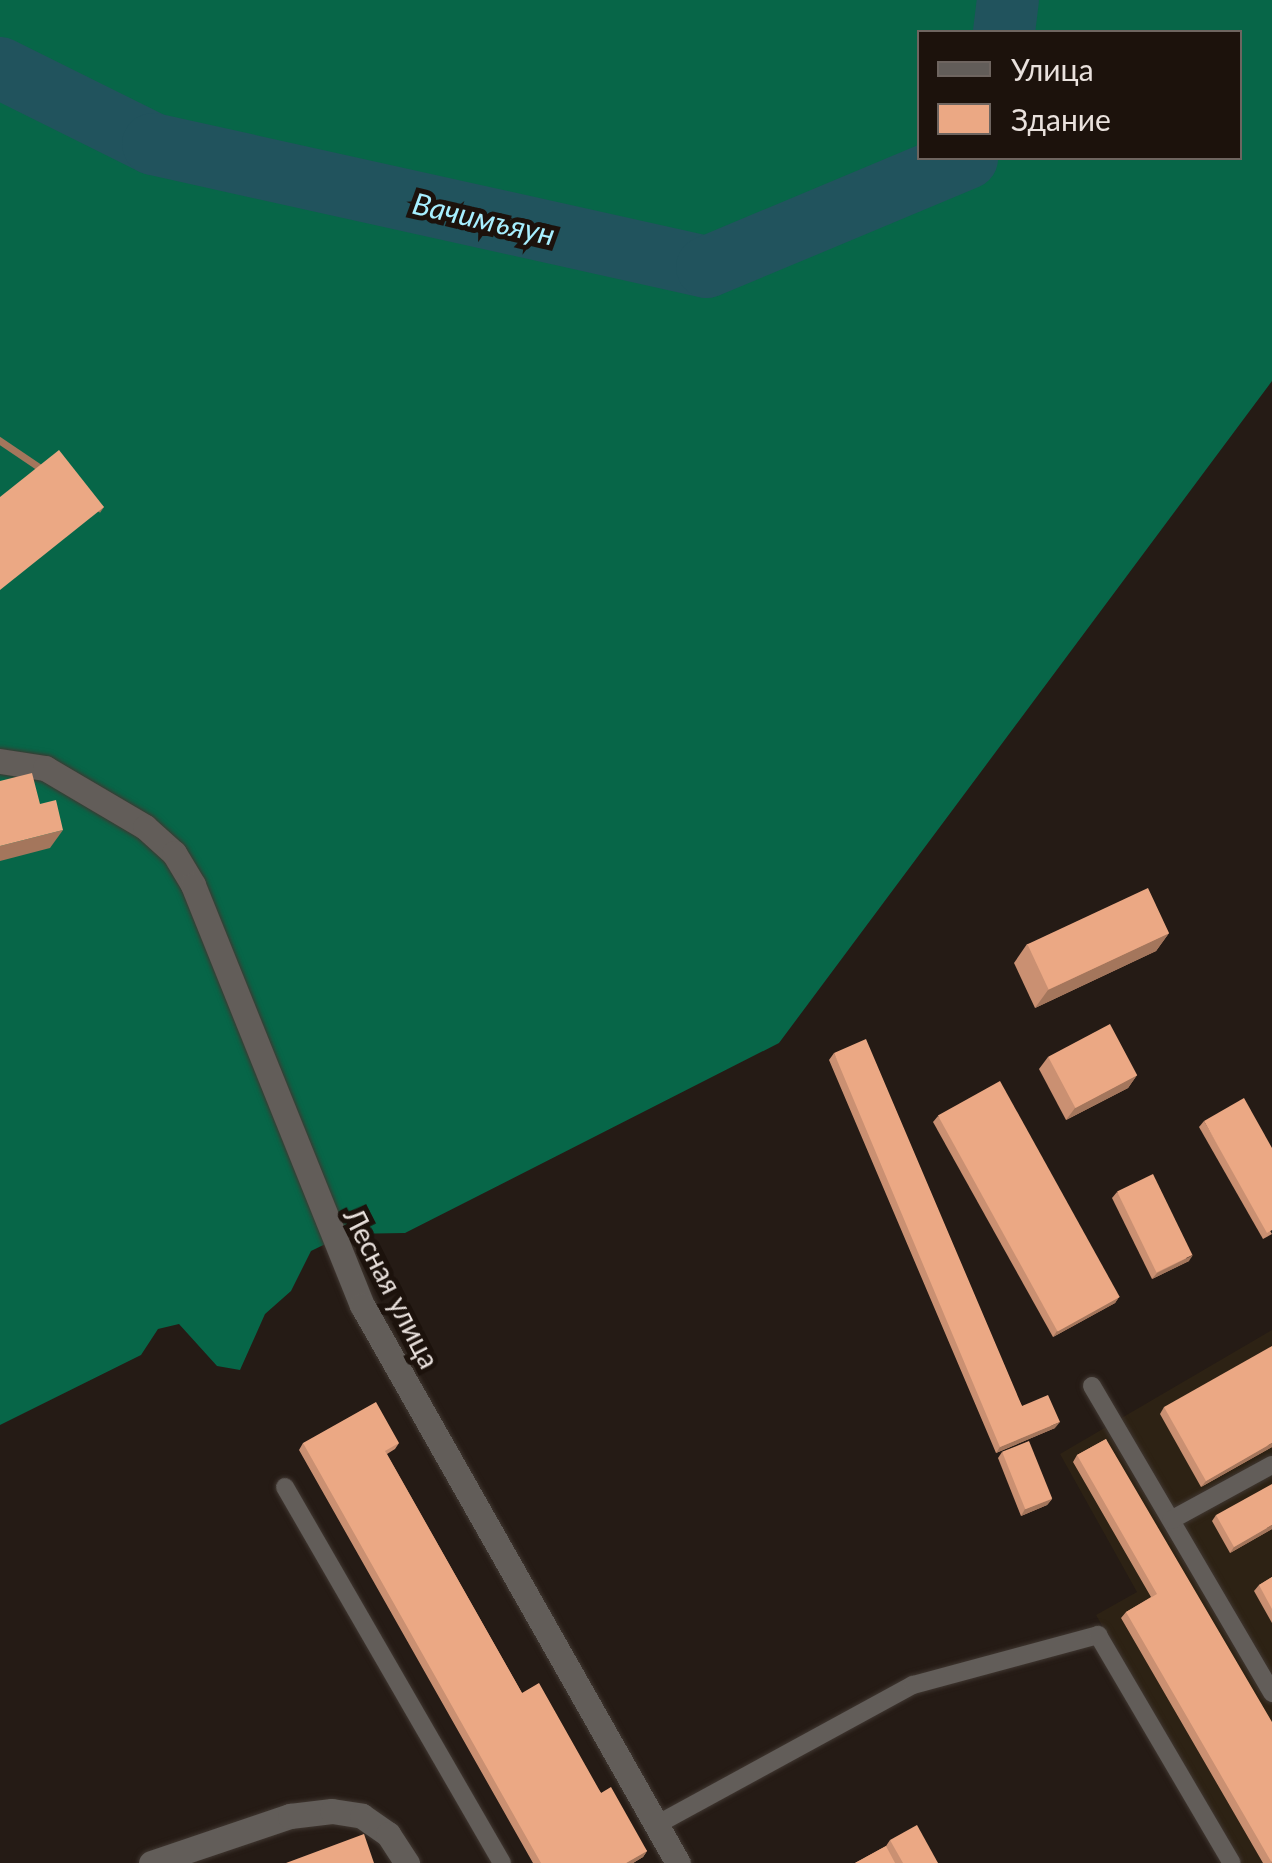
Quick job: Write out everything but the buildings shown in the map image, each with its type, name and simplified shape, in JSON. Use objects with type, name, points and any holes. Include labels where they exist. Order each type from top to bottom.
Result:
[{"type":"street","name":"Лесная улица","points":[[0,761],[45,768],[145,827],[174,852],[193,885],[362,1306],[678,1863]]},
{"type":"street","points":[[151,1863],[290,1816],[332,1811],[362,1816],[388,1834],[407,1863]]},
{"type":"lane","points":[[1092,1386],[1272,1693]]},
{"type":"lane","points":[[1170,1520],[1272,1465]]},
{"type":"lane","points":[[284,1488],[502,1863]]},
{"type":"lane","points":[[656,1825],[913,1686],[1098,1635],[1232,1863]]},
{"type":"shaded area","points":[[1272,1330],[1272,1863],[1238,1863],[1096,1615],[1137,1592],[1060,1454]]},
{"type":"green space","points":[[0,0],[1272,0],[1272,381],[779,1043],[405,1233],[346,1234],[311,1251],[291,1291],[265,1314],[240,1370],[217,1366],[179,1324],[158,1329],[141,1355],[0,1425]]},
{"type":"waterway","name":"Вачимъяун","points":[[1004,30],[1008,0]]},
{"type":"waterway","name":"Вачимъяун","points":[[0,68],[153,144],[707,267],[962,160]]}]
